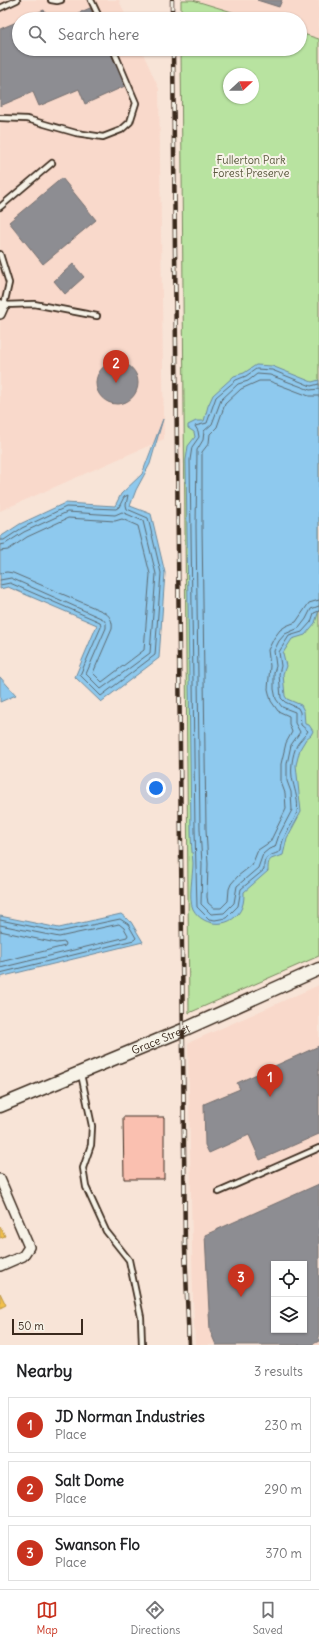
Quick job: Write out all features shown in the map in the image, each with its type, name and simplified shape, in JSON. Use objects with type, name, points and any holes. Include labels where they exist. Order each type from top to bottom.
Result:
[{"type":"street","points":[[0,314],[2,303]]},
{"type":"street","name":"Grace Street","points":[[0,1106],[183,1030],[319,969]]},
{"type":"street","points":[[0,1180],[29,1247],[23,1256],[0,1266]]},
{"type":"lane","points":[[0,8],[18,0]]},
{"type":"lane","points":[[51,0],[61,0]]},
{"type":"lane","points":[[91,0],[97,12]]},
{"type":"lane","points":[[0,118],[27,119],[76,133],[103,137],[121,130],[130,122],[136,103],[116,56]]},
{"type":"lane","points":[[0,207],[52,163]]},
{"type":"lane","points":[[0,254],[9,283],[2,303],[34,304],[97,316]]},
{"type":"lane","points":[[81,1072],[92,1126],[90,1145],[83,1168],[86,1187],[106,1231],[129,1260],[141,1317],[142,1345]]},
{"type":"lane","points":[[219,1192],[319,1148]]},
{"type":"shaded area","points":[[0,0],[119,0],[124,12],[12,12],[12,56],[144,56],[159,89],[164,439],[0,511]]},
{"type":"shaded area","points":[[194,0],[319,0],[319,39],[307,35],[307,12],[233,12]]},
{"type":"shaded area","points":[[319,985],[319,1345],[195,1345],[188,1043]]},
{"type":"green space","points":[[181,0],[193,0],[232,12],[181,12]]},
{"type":"green space","name":"Fullerton Park Forest Preserve","points":[[307,35],[319,39],[319,956],[189,1013],[181,56],[307,56]]},
{"type":"water","points":[[256,365],[272,366],[312,382],[319,380],[319,610],[315,623],[305,635],[292,639],[283,653],[286,666],[283,674],[285,696],[287,699],[301,705],[304,711],[305,724],[309,725],[313,731],[300,749],[296,765],[301,812],[287,838],[283,855],[271,859],[268,871],[244,892],[243,905],[233,919],[226,922],[211,923],[198,916],[193,909],[191,899],[193,863],[191,834],[186,460],[188,446],[195,437],[194,432],[188,428],[188,425],[196,421],[204,421],[213,395],[234,376],[244,373]]},
{"type":"water","points":[[163,419],[150,464],[136,490],[130,506],[151,514],[165,573],[159,658],[101,702],[75,677],[97,625],[8,587],[0,589],[0,537],[20,524],[65,503],[115,506],[121,494],[142,474]]},
{"type":"water","points":[[0,677],[16,695],[0,702]]},
{"type":"water","points":[[121,914],[131,922],[143,942],[0,977],[0,916],[59,928]]},
{"type":"building: Homes","points":[[0,1226],[5,1236],[0,1238]]},
{"type":"building: Homes","points":[[0,1293],[6,1305],[0,1308]]},
{"type":"building: Industry","points":[[257,0],[282,0],[279,7]]},
{"type":"building: Industry","points":[[90,8],[92,12],[81,12]]},
{"type":"building: Industry","points":[[12,24],[12,56],[112,56],[125,86],[85,104],[79,89],[39,106],[33,92],[0,106],[0,29]]},
{"type":"building: Industry","points":[[62,178],[96,220],[43,264],[9,222]]},
{"type":"building: Industry","points":[[73,264],[84,277],[65,294],[54,281]]},
{"type":"building: Industry","points":[[113,362],[121,362],[129,365],[135,371],[138,383],[135,395],[129,401],[121,404],[113,404],[105,401],[99,395],[96,387],[96,379],[99,371],[105,365]]},
{"type":"building: Industry","points":[[319,1046],[319,1134],[260,1160],[249,1135],[209,1153],[205,1145],[204,1104],[240,1089],[237,1083]]},
{"type":"building: Industry","points":[[319,1184],[319,1341],[311,1345],[216,1345],[210,1331],[205,1235]]},
{"type":"building: Other","points":[[123,1117],[164,1117],[164,1179],[124,1179]]},
{"type":"railway","points":[[172,0],[172,12]]},
{"type":"railway","points":[[173,56],[185,1248],[189,1345]]},
{"type":"place","name":"Salt Dome","points":[[116,383]]},
{"type":"place","name":"JD Norman Industries","points":[[270,1097]]},
{"type":"place","name":"Swanson Flo","points":[[241,1297]]}]
